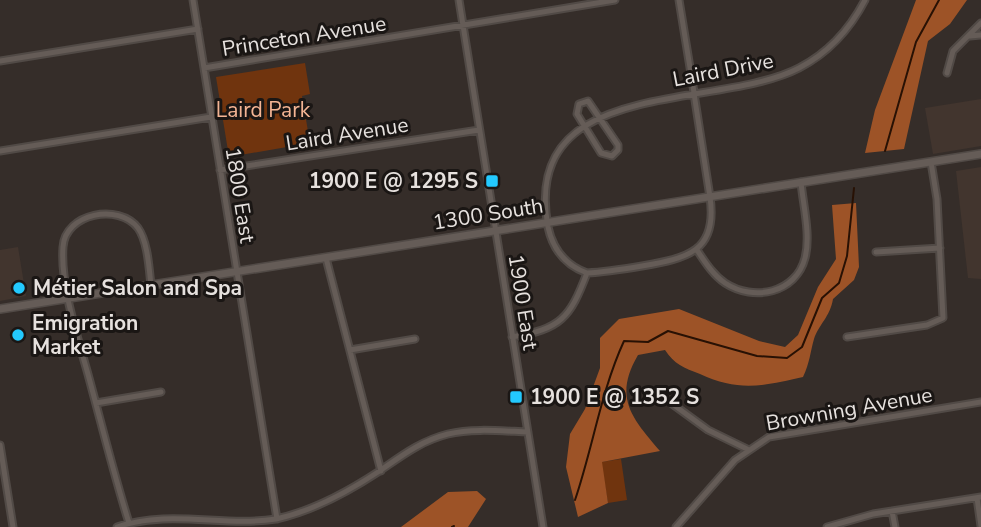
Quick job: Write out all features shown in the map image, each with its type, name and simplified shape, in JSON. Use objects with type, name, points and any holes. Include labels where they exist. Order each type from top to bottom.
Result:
[{"type":"street","name":"1800 East","points":[[193,0],[277,519]]},
{"type":"street","name":"1900 East","points":[[458,0],[543,527]]},
{"type":"street","name":"Princeton Avenue","points":[[204,68],[615,0]]},
{"type":"street","points":[[512,337],[543,331],[564,319],[574,306],[587,273],[675,260],[697,250],[711,222],[710,197],[679,0]]},
{"type":"street","name":"Laird Drive","points":[[587,273],[559,254],[552,243],[545,195],[549,173],[562,147],[585,127],[638,103],[763,82],[799,68],[838,38],[865,0]]},
{"type":"street","points":[[947,73],[953,51],[970,36],[976,24],[981,23]]},
{"type":"street","name":"Princeton Avenue","points":[[0,61],[198,29]]},
{"type":"street","points":[[970,36],[981,34]]},
{"type":"street","points":[[581,102],[591,103],[601,118],[618,145],[614,155],[603,155],[576,111],[581,102]]},
{"type":"street","points":[[0,151],[211,117]]},
{"type":"street","name":"Laird Avenue","points":[[220,170],[480,130]]},
{"type":"street","name":"1300 South","points":[[0,309],[981,154]]},
{"type":"street","points":[[847,337],[941,320],[944,309],[931,162]]},
{"type":"street","points":[[697,250],[718,277],[740,290],[762,293],[785,286],[797,275],[806,252],[801,182]]},
{"type":"street","points":[[129,523],[69,298],[63,243],[74,224],[93,216],[116,215],[136,226],[142,237],[151,285]]},
{"type":"street","points":[[876,253],[940,248]]},
{"type":"street","points":[[326,258],[381,471]]},
{"type":"street","points":[[350,350],[415,339]]},
{"type":"street","points":[[96,403],[161,392]]},
{"type":"street","name":"Browning Avenue","points":[[676,527],[747,449],[781,434],[981,402]]},
{"type":"street","points":[[671,403],[708,430],[747,449]]},
{"type":"street","points":[[117,527],[151,518],[245,522],[277,519],[334,499],[381,471],[407,451],[448,434],[470,430],[528,432]]},
{"type":"street","points":[[0,444],[13,527]]},
{"type":"street","points":[[827,527],[892,511],[979,497],[981,526]]},
{"type":"street","points":[[892,511],[895,527]]},
{"type":"shaded area","points":[[916,0],[967,0],[950,24],[928,41],[904,149],[865,153],[875,110]]},
{"type":"shaded area","points":[[981,99],[981,146],[933,154],[925,108]]},
{"type":"shaded area","points":[[981,167],[981,279],[968,278],[956,171]]},
{"type":"shaded area","points":[[856,203],[859,267],[854,280],[833,299],[814,339],[803,377],[763,385],[739,385],[714,380],[684,367],[665,350],[638,355],[627,384],[629,407],[641,428],[660,451],[602,462],[608,503],[578,517],[566,467],[570,434],[585,409],[600,368],[600,338],[619,319],[679,309],[759,341],[785,347],[798,335],[818,287],[836,259],[832,205]]},
{"type":"shaded area","points":[[18,247],[26,296],[0,301],[0,250]]},
{"type":"shaded area","points":[[477,491],[486,499],[468,527],[401,527],[448,492]]},
{"type":"green space","name":"Laird Park","points":[[305,63],[310,94],[302,96],[310,143],[229,157],[216,77]]},
{"type":"green space","points":[[621,459],[627,500],[608,503],[601,462]]},
{"type":"waterway","points":[[885,151],[916,42],[939,0]]},
{"type":"waterway","points":[[575,500],[609,379],[624,341],[648,342],[668,331],[757,356],[787,358],[802,347],[822,298],[839,283],[847,256],[854,188]]},
{"type":"place","name":"1900 E @ 1295 S","points":[[492,181]]},
{"type":"place","name":"Métier Salon and Spa","points":[[19,288]]},
{"type":"place","name":"Emigration Market","points":[[18,335]]},
{"type":"place","name":"1900 E @ 1352 S","points":[[516,397]]}]
